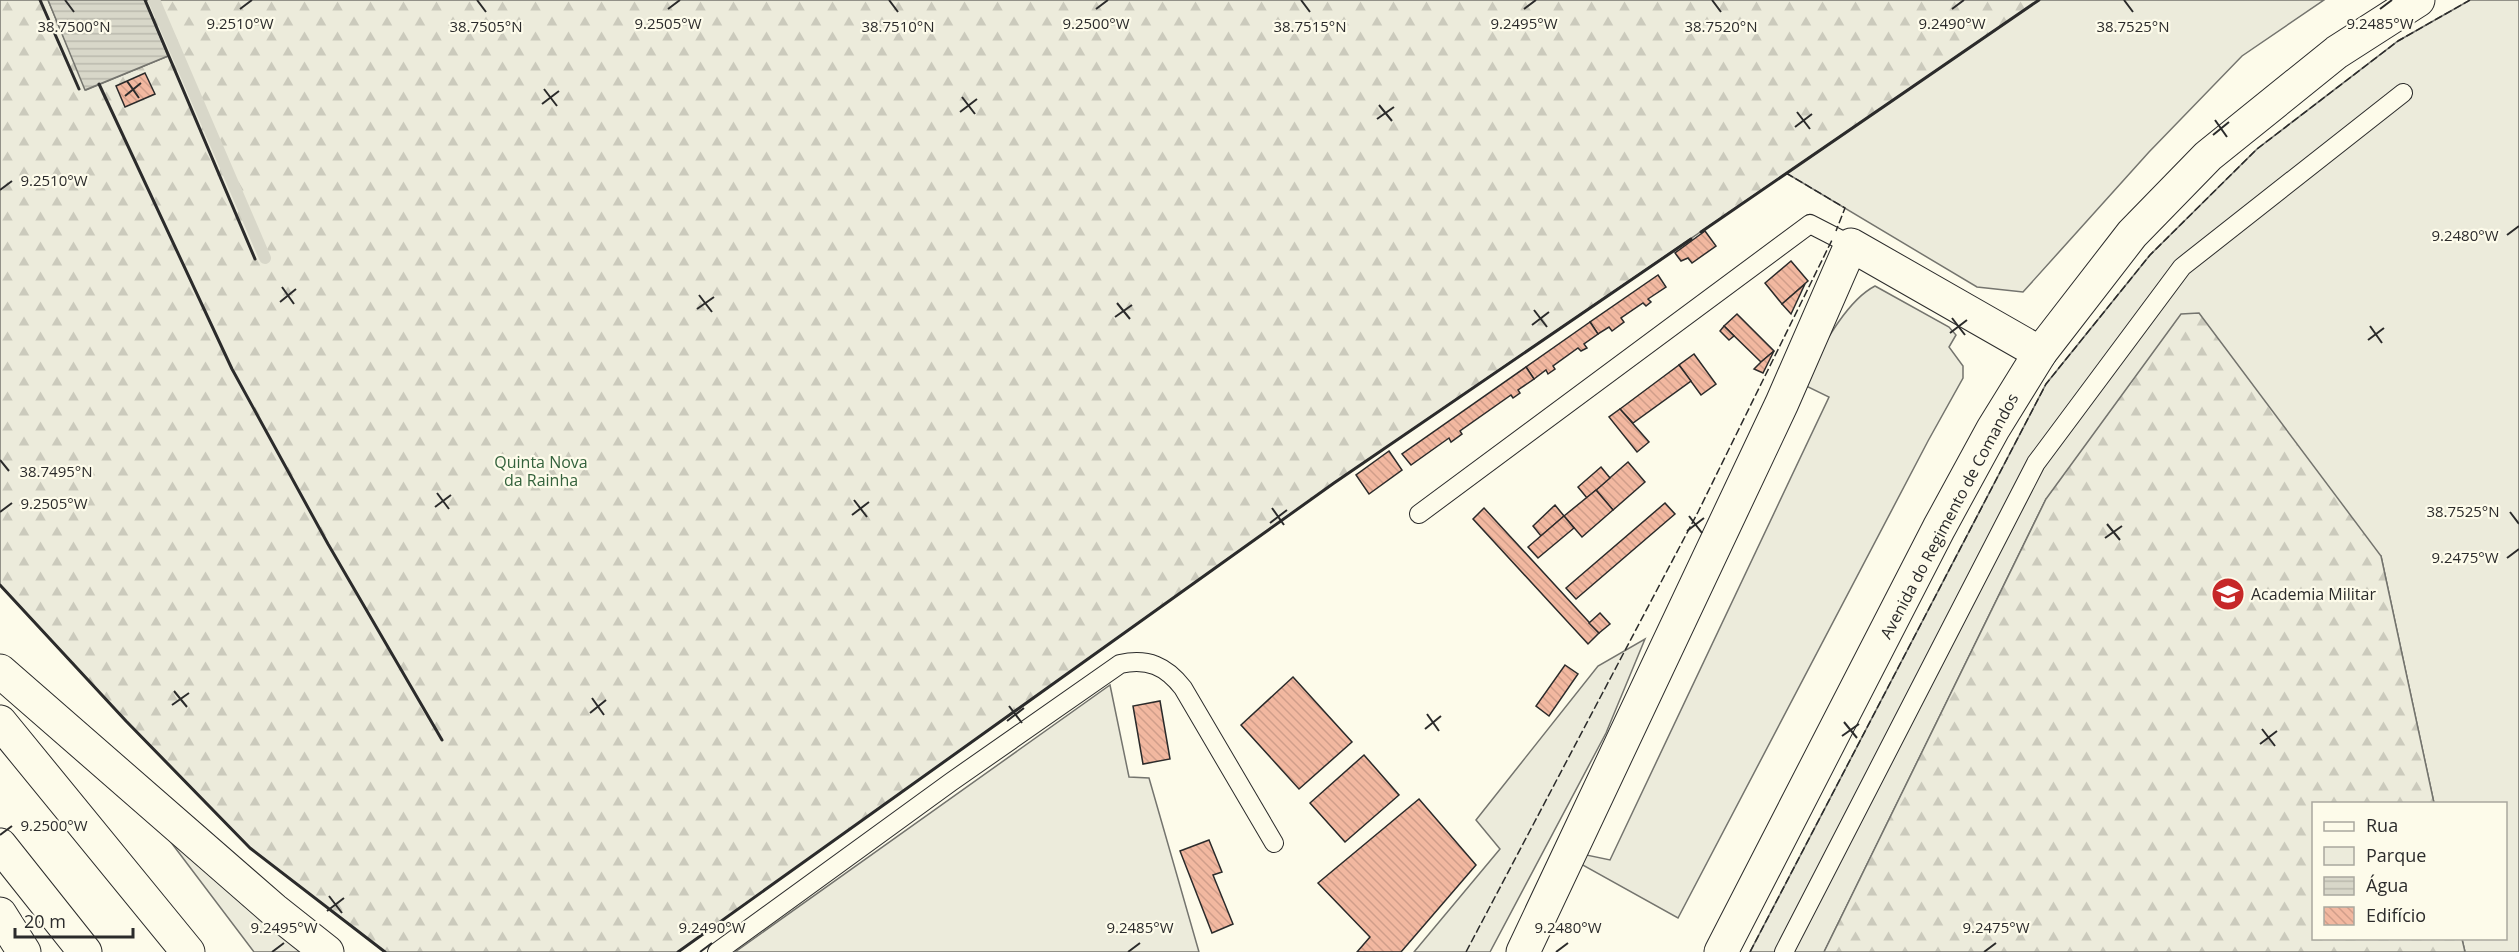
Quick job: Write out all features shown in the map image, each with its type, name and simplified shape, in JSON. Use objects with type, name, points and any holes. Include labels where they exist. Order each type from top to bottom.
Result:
[{"type":"main road","name":"Avenida do Regimento de Comandos","points":[[1721,952],[1940,528],[1993,429],[2040,354],[2132,234],[2208,156],[2337,52],[2418,0]]},
{"type":"main road","points":[[1522,952],[1782,404],[1851,244],[2040,354]]},
{"type":"main road","points":[[0,671],[274,910],[327,952]]},
{"type":"main road","points":[[0,722],[188,952]]},
{"type":"main road","points":[[0,845],[85,952]]},
{"type":"main road","points":[[0,914],[24,952]]},
{"type":"lane","points":[[1784,952],[2036,463],[2182,267],[2403,93]]},
{"type":"lane","points":[[1419,514],[1810,224],[1851,244]]},
{"type":"lane","points":[[717,952],[960,775],[1120,664],[1138,660],[1170,672],[1183,688],[1274,843]]},
{"type":"green space","name":"Quinta Nova da Rainha","points":[[0,0],[48,0],[86,90],[168,56],[145,0],[2039,0],[1334,483],[678,952],[385,952],[250,848],[126,721],[0,585]]},
{"type":"green space","points":[[2036,0],[2324,0],[2242,56],[2149,152],[2023,292],[1977,287],[1786,173]]},
{"type":"green space","points":[[2470,0],[2519,0],[2519,952],[2465,952],[2462,940],[2507,940],[2507,802],[2434,802],[2381,556],[2046,499],[1824,952],[1750,952],[2046,384],[2150,255],[2257,149],[2398,41]]},
{"type":"green space","points":[[1875,286],[1949,327],[1956,335],[1949,347],[1963,366],[1963,378],[1678,918],[1579,863],[1582,854],[1610,860],[1829,397],[1802,384],[1824,344],[1843,316],[1853,304]]},
{"type":"green space","points":[[2199,313],[2381,556],[2434,802],[2312,802],[2312,940],[2462,940],[2465,952],[1824,952],[2046,499],[2181,314]]},
{"type":"green space","points":[[1645,639],[1606,733],[1490,952],[1414,952],[1500,849],[1476,820],[1598,666]]},
{"type":"green space","points":[[1110,685],[1129,777],[1149,778],[1199,952],[735,952]]},
{"type":"green space","points":[[167,837],[307,952],[254,952]]},
{"type":"water","points":[[48,0],[145,0],[168,56],[85,90]]},
{"type":"building","points":[[145,73],[155,94],[125,107],[116,86]]},
{"type":"building","points":[[1705,231],[1716,246],[1692,263],[1688,258],[1681,261],[1675,253]]},
{"type":"building","points":[[1791,261],[1808,281],[1782,304],[1765,283]]},
{"type":"building","points":[[1658,275],[1666,287],[1648,299],[1651,302],[1646,306],[1643,303],[1621,318],[1624,322],[1612,331],[1609,327],[1598,334],[1590,322]]},
{"type":"building","points":[[1805,284],[1791,314],[1782,304]]},
{"type":"building","points":[[1737,314],[1774,351],[1761,362],[1724,326]]},
{"type":"building","points":[[1590,322],[1598,334],[1584,344],[1587,348],[1581,351],[1578,348],[1553,366],[1555,369],[1548,374],[1546,370],[1534,379],[1526,367]]},
{"type":"building","points":[[1724,326],[1734,336],[1729,340],[1720,331]]},
{"type":"building","points":[[1774,351],[1763,373],[1754,369],[1761,362]]},
{"type":"building","points":[[1694,354],[1716,384],[1701,395],[1679,365]]},
{"type":"building","points":[[1679,365],[1691,381],[1633,423],[1620,409]]},
{"type":"building","points":[[1526,367],[1534,379],[1518,390],[1520,393],[1513,398],[1511,395],[1460,431],[1462,434],[1451,442],[1449,438],[1411,465],[1402,454]]},
{"type":"building","points":[[1620,409],[1649,442],[1637,452],[1609,417]]},
{"type":"building","points":[[1389,451],[1402,470],[1369,494],[1356,475]]},
{"type":"building","points":[[1628,462],[1645,482],[1613,510],[1596,490]]},
{"type":"building","points":[[1601,467],[1610,478],[1587,498],[1578,487]]},
{"type":"building","points":[[1596,490],[1613,510],[1582,537],[1564,516]]},
{"type":"building","points":[[1665,503],[1675,514],[1576,599],[1566,588]]},
{"type":"building","points":[[1555,505],[1564,516],[1541,536],[1533,526]]},
{"type":"building","points":[[1484,508],[1599,633],[1588,644],[1473,519]]},
{"type":"building","points":[[1564,516],[1574,528],[1538,558],[1528,547]]},
{"type":"building","points":[[1600,613],[1610,624],[1599,633],[1589,623]]},
{"type":"building","points":[[1565,665],[1578,674],[1549,716],[1536,706]]},
{"type":"building","points":[[1293,677],[1352,742],[1299,789],[1241,725]]},
{"type":"building","points":[[1160,701],[1170,759],[1143,764],[1133,706]]},
{"type":"building","points":[[1364,755],[1399,795],[1345,842],[1310,803]]},
{"type":"building","points":[[1419,799],[1476,865],[1401,952],[1357,952],[1370,937],[1318,883]]},
{"type":"building","points":[[1209,840],[1222,872],[1213,875],[1233,924],[1212,933],[1180,851]]},
{"type":"waterway","points":[[154,0],[265,258]]},
{"type":"fence","points":[[1750,952],[2046,384],[2150,255],[2257,149],[2398,41],[2470,0]]},
{"type":"fence","points":[[1786,173],[1845,208],[1836,231]]},
{"type":"fence","points":[[1466,952],[1698,512],[1832,240]]},
{"type":"wall","points":[[40,0],[79,89]]},
{"type":"wall","points":[[145,0],[255,259]]},
{"type":"wall","points":[[1701,232],[2039,0]]},
{"type":"wall","points":[[99,84],[232,369],[328,544],[442,740]]},
{"type":"wall","points":[[678,952],[1334,483],[1691,239]]},
{"type":"wall","points":[[0,585],[126,721],[250,848],[385,952]]},
{"type":"place","name":"Academia Militar","points":[[2228,594]]}]
